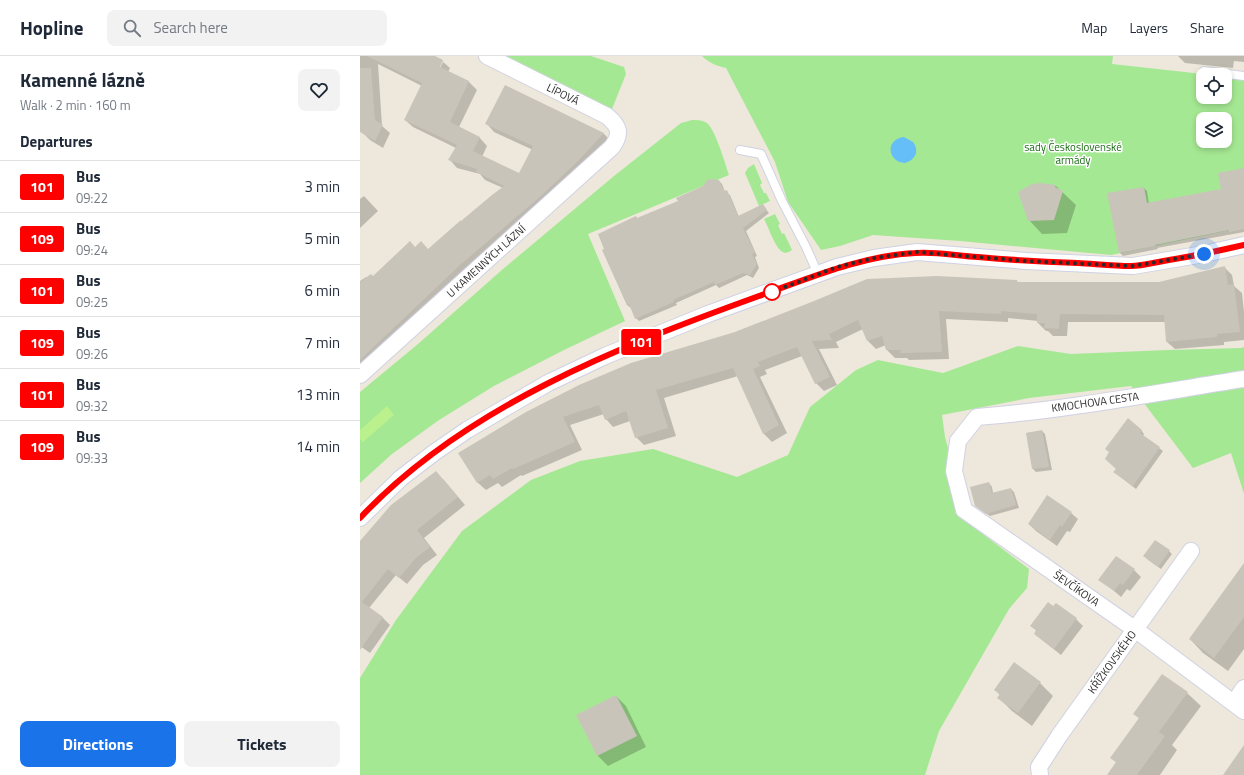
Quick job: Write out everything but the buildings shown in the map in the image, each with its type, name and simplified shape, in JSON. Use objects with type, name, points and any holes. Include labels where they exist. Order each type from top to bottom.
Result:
[{"type":"street","name":"LÍPOVÁ","points":[[486,56],[607,116],[614,122],[618,130],[617,140],[612,147]]},
{"type":"street","name":"U KAMENNÝCH LÁZNÍ","points":[[360,375],[612,147]]},
{"type":"street","points":[[360,518],[401,478],[435,452],[467,430],[548,383],[605,356],[700,317],[837,267],[874,258],[917,252],[1026,261],[1133,266],[1204,254],[1244,245]]},
{"type":"street","name":"KMOCHOVA CESTA","points":[[958,441],[976,417],[1062,408],[1244,379]]},
{"type":"street","name":"ŠEVČÍKOVA","points":[[958,441],[954,471],[964,510],[1136,630],[1239,707]]},
{"type":"street","name":"KŘÍŽKOVSKÉHO","points":[[1040,775],[1039,766],[1136,630],[1190,551]]},
{"type":"street","points":[[1239,707],[1244,688]]},
{"type":"lane","points":[[1232,74],[1244,76]]},
{"type":"lane","points":[[740,150],[761,154],[818,274]]},
{"type":"green space","points":[[501,56],[591,56],[624,67],[626,74],[612,109],[595,104]]},
{"type":"green space","name":"sady Československé armády","points":[[702,56],[1113,56],[1112,64],[1196,73],[1196,104],[1232,104],[1232,77],[1244,79],[1244,227],[1111,255],[960,241],[873,235],[840,246],[821,250],[788,202],[775,162],[726,68],[713,64]]},
{"type":"green space","points":[[692,120],[700,120],[705,122],[711,128],[720,148],[729,175],[588,234],[625,321],[494,386],[439,420],[392,454],[360,483],[360,392],[614,176],[681,123]]},
{"type":"green space","points":[[754,164],[762,183],[760,185],[770,201],[759,206],[745,173],[748,168]]},
{"type":"green space","points":[[775,214],[780,224],[778,225],[782,234],[784,233],[792,250],[785,253],[778,247],[764,219]]},
{"type":"green space","points":[[1018,346],[1071,354],[1244,347],[1244,494],[1231,453],[1193,468],[1131,386],[1029,398],[942,415],[945,437],[954,471],[955,513],[1029,569],[1027,588],[1009,609],[939,731],[925,775],[360,775],[360,678],[396,620],[462,531],[531,480],[580,461],[653,449],[737,477],[788,455],[810,407],[856,370],[878,360],[943,373]]},
{"type":"green space","points":[[387,406],[394,415],[363,442],[360,439],[360,430]]},
{"type":"water","points":[[904,137],[913,142],[916,149],[914,157],[909,162],[905,163],[899,162],[895,159],[891,150],[891,146],[894,142]]},
{"type":"bus line","name":"101","points":[[360,518],[401,478],[435,452],[467,430],[548,383],[605,356],[708,314],[805,280],[837,267],[874,258],[917,252],[1026,261],[1133,266],[1204,254],[1244,245]]},
{"type":"route","points":[[772,292],[837,267],[874,258],[917,252],[1026,261],[1133,266],[1204,254]]}]
